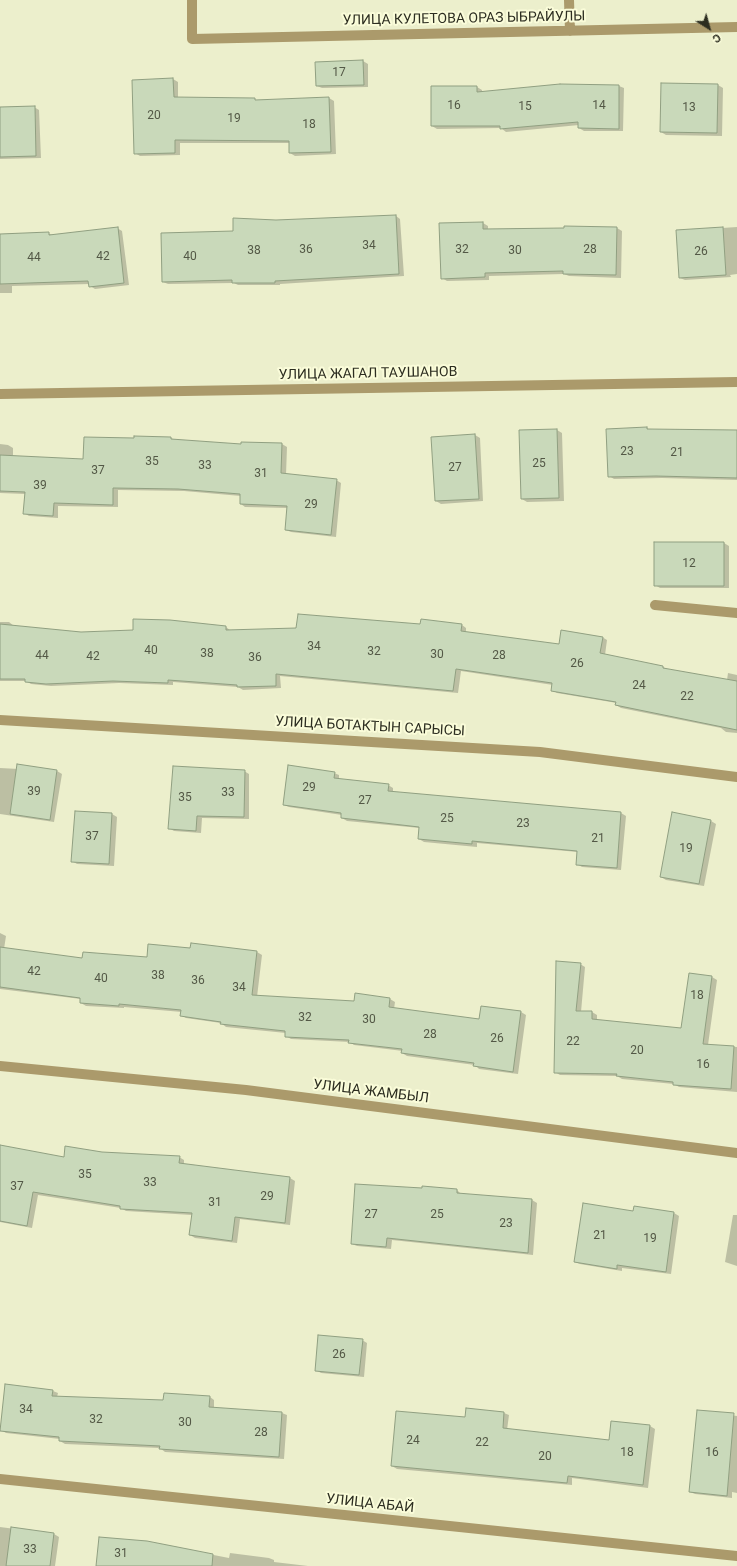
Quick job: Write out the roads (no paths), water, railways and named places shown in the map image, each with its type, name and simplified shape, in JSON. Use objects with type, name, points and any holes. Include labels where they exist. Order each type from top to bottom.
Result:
[{"type":"street","name":"УЛИЦА КУЛЕТОВА ОРАЗ ЫБРАЙУЛЫ","points":[[192,0],[192,39],[737,27]]},
{"type":"street","points":[[569,0],[570,31]]},
{"type":"street","name":"УЛИЦА ЖАГАЛ ТАУШАНОВ","points":[[0,394],[737,382]]},
{"type":"street","points":[[655,605],[737,613]]},
{"type":"street","name":"УЛИЦА БОТАКТЫН САРЫСЫ","points":[[0,720],[540,752],[737,776]]},
{"type":"street","name":"УЛИЦА ЖАМБЫЛ","points":[[0,1066],[246,1090],[737,1154]]},
{"type":"street","name":"УЛИЦА АБАЙ","points":[[0,1479],[737,1556]]}]
